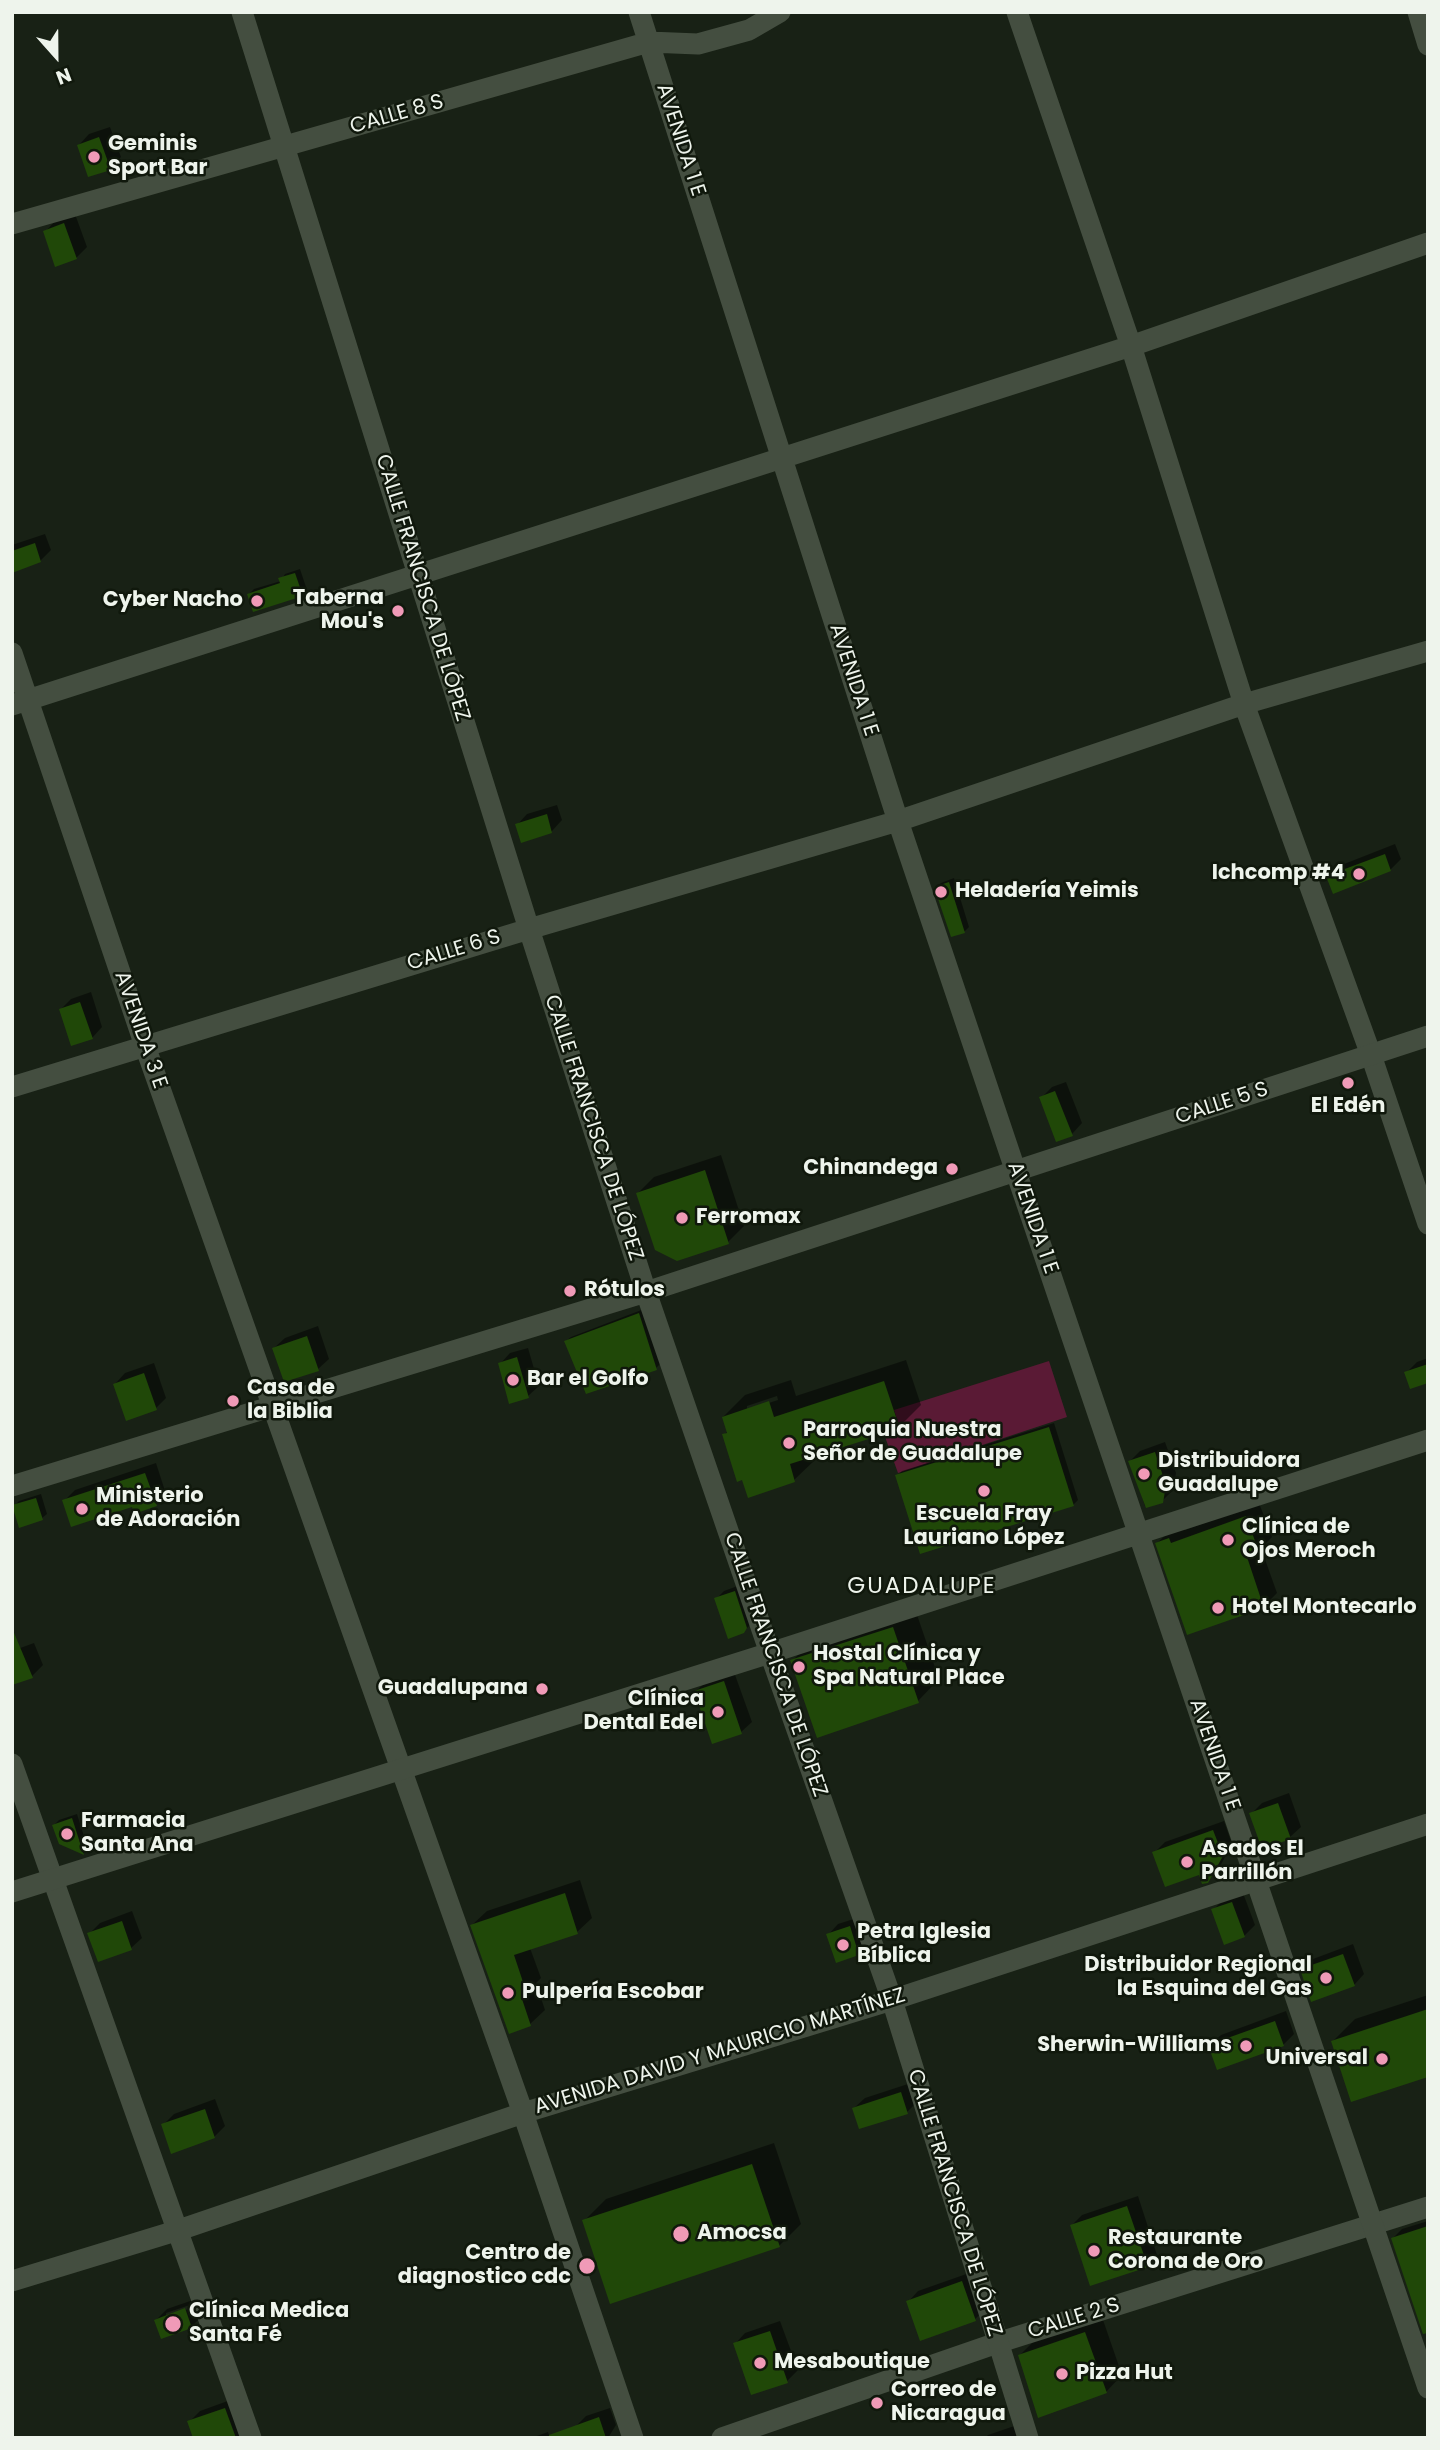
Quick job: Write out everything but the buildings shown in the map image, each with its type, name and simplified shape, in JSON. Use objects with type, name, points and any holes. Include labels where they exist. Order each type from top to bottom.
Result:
[{"type":"street","name":"CALLE FRANCISCA DE LÓPEZ","points":[[242,12],[529,929],[646,1292],[892,2000],[1028,2438]]},
{"type":"street","name":"AVENIDA 1 E","points":[[639,12],[898,821],[1428,2388]]},
{"type":"street","name":"CALLE 8 S","points":[[12,224],[649,42],[698,44],[749,30],[780,12]]},
{"type":"street","points":[[1017,12],[1131,346],[1244,704],[1371,1055],[1428,1224]]},
{"type":"street","points":[[1418,12],[1428,45]]},
{"type":"street","points":[[21,702],[1131,346],[1428,243]]},
{"type":"street","name":"CALLE 6 S","points":[[12,1087],[529,929],[898,821],[1244,704],[1428,651]]},
{"type":"street","name":"AVENIDA 3 E","points":[[12,653],[21,702],[274,1406],[523,2113],[633,2438]]},
{"type":"street","name":"CALLE 5 S","points":[[12,1486],[646,1292],[1428,1036]]},
{"type":"street","points":[[12,1892],[770,1653],[1428,1440]]},
{"type":"street","points":[[12,1764],[251,2438]]},
{"type":"street","name":"AVENIDA DAVID Y MAURICIO MARTÍNEZ","points":[[12,2281],[179,2230],[523,2113],[892,2000],[1428,1824]]},
{"type":"street","name":"CALLE 2 S","points":[[722,2438],[997,2343],[1428,2207]]},
{"type":"shaded area","points":[[1049,1361],[1067,1417],[898,1473],[884,1434],[900,1428],[894,1410]]},
{"type":"place","name":"Geminis Sport Bar","points":[[94,157]]},
{"type":"place","name":"Cyber Nacho","points":[[257,601]]},
{"type":"place","name":"Taberna Mou's","points":[[398,611]]},
{"type":"place","name":"Ichcomp #4","points":[[1359,874]]},
{"type":"place","name":"Heladería Yeimis","points":[[941,892]]},
{"type":"place","name":"El Edén","points":[[1348,1083]]},
{"type":"place","name":"Chinandega","points":[[952,1169]]},
{"type":"place","name":"Ferromax","points":[[682,1218]]},
{"type":"place","name":"Rótulos","points":[[570,1291]]},
{"type":"place","name":"Bar el Golfo","points":[[513,1380]]},
{"type":"place","name":"Casa de la Biblia","points":[[233,1401]]},
{"type":"place","name":"Parroquia Nuestra Señor de Guadalupe","points":[[789,1443]]},
{"type":"place","name":"Distribuidora Guadalupe","points":[[1144,1474]]},
{"type":"place","name":"Escuela Fray Lauriano López","points":[[984,1491]]},
{"type":"place","name":"Ministerio de Adoración","points":[[82,1509]]},
{"type":"place","name":"Clínica de Ojos Meroch","points":[[1228,1540]]},
{"type":"place","name":"Hotel Montecarlo","points":[[1218,1608]]},
{"type":"place","name":"Hostal Clínica y Spa Natural Place","points":[[799,1667]]},
{"type":"place","name":"Guadalupana","points":[[542,1689]]},
{"type":"place","name":"Clínica Dental Edel","points":[[718,1712]]},
{"type":"place","name":"Farmacia Santa Ana","points":[[67,1834]]},
{"type":"place","name":"Asados El Parrillón","points":[[1187,1862]]},
{"type":"place","name":"Petra Iglesia Bíblica","points":[[843,1945]]},
{"type":"place","name":"Distribuidor Regional la Esquina del Gas","points":[[1326,1978]]},
{"type":"place","name":"Pulpería Escobar","points":[[508,1993]]},
{"type":"place","name":"Sherwin-Williams","points":[[1246,2046]]},
{"type":"place","name":"Universal","points":[[1382,2059]]},
{"type":"place","name":"Amocsa","points":[[681,2234]]},
{"type":"place","name":"Restaurante Corona de Oro","points":[[1094,2251]]},
{"type":"place","name":"Centro de diagnostico cdc","points":[[587,2266]]},
{"type":"place","name":"Clínica Medica Santa Fé","points":[[173,2324]]},
{"type":"place","name":"Mesaboutique","points":[[760,2363]]},
{"type":"place","name":"Pizza Hut","points":[[1062,2374]]},
{"type":"place","name":"Correo de Nicaragua","points":[[877,2403]]},
{"type":"district","name":"GUADALUPE","points":[[922,1587]]}]
